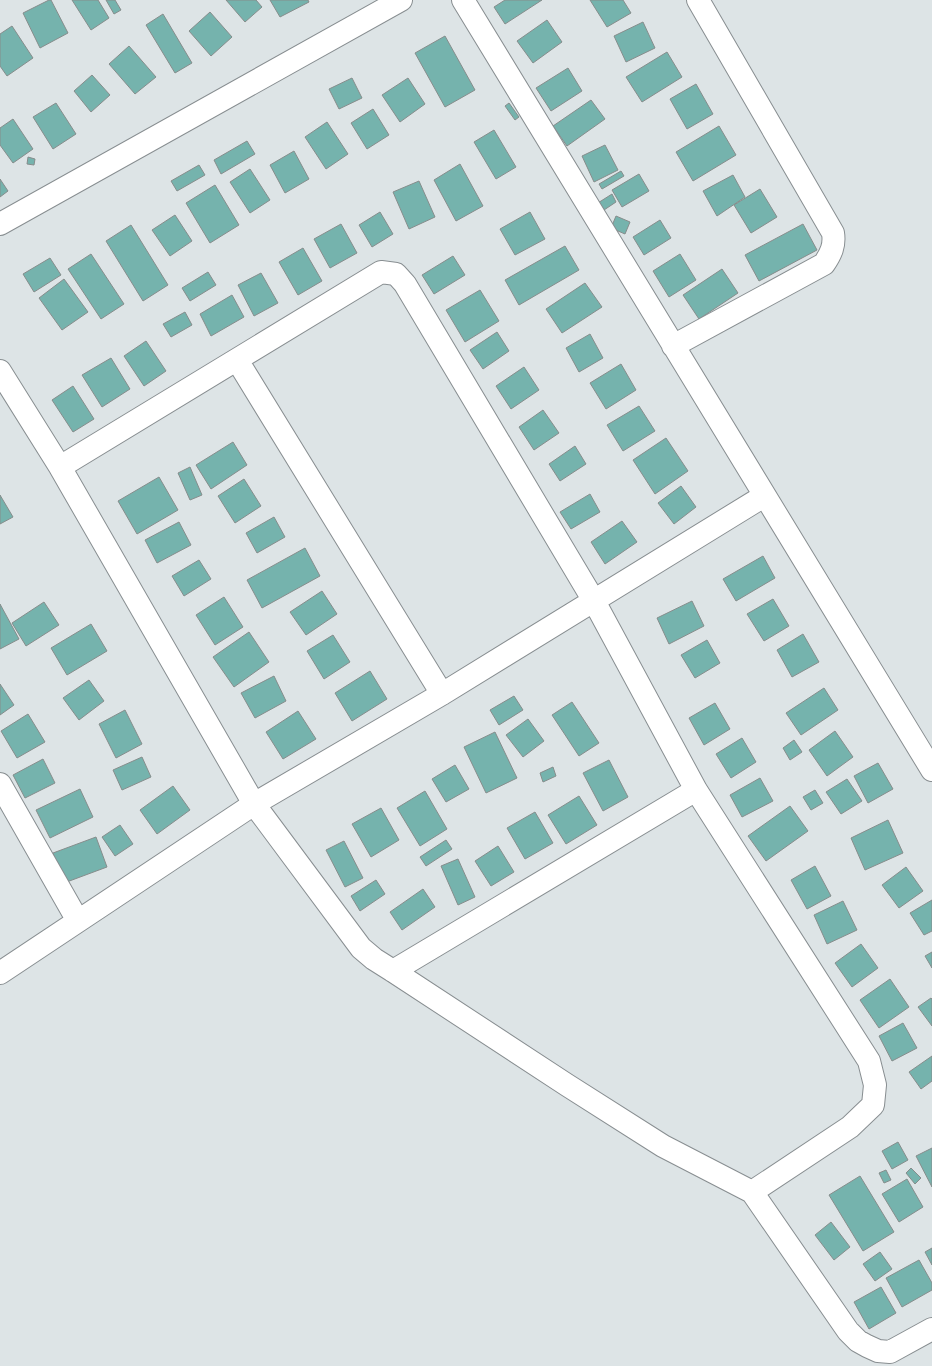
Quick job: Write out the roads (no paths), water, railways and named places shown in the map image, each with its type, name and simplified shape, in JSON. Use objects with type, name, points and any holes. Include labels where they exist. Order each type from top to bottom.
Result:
[{"type":"street","points":[[0,224],[401,0]]},
{"type":"street","points":[[463,0],[932,770]]},
{"type":"street","points":[[673,346],[824,264],[832,249],[834,240],[833,233],[698,0]]},
{"type":"street","points":[[60,467],[381,272],[396,274],[405,284],[594,601],[696,790],[869,1061],[876,1085],[873,1106],[850,1127],[752,1192]]},
{"type":"street","points":[[237,360],[442,694]]},
{"type":"street","points":[[0,371],[60,467],[254,804],[361,948],[374,959],[663,1146],[752,1192],[848,1331],[858,1340],[878,1351],[890,1352],[932,1330]]},
{"type":"street","points":[[0,973],[254,804],[442,694],[764,496]]},
{"type":"street","points":[[0,784],[78,921]]},
{"type":"street","points":[[393,971],[696,790]]}]
